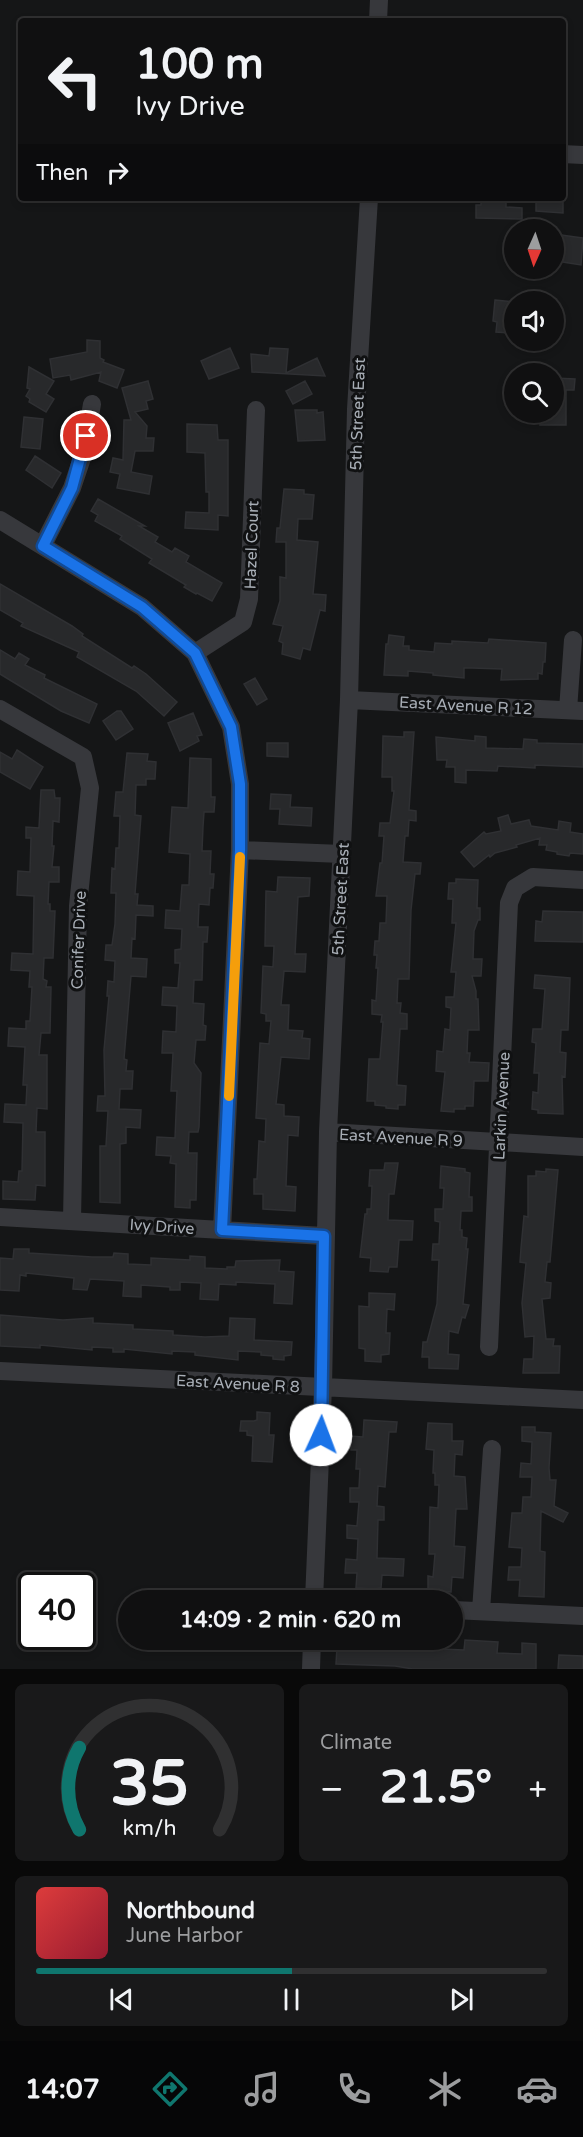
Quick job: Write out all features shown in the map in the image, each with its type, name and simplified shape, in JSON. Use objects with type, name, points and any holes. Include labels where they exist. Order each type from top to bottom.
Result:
[{"type":"street","points":[[378,18],[379,0]]},
{"type":"street","points":[[566,154],[583,155]]},
{"type":"street","name":"5th Street East","points":[[314,1590],[323,1387],[327,1132],[349,700],[356,409],[369,201]]},
{"type":"street","points":[[43,546],[72,488],[84,452],[92,404]]},
{"type":"street","name":"Hazel Court","points":[[195,653],[243,622],[249,599],[256,410]]},
{"type":"street","points":[[0,520],[142,607],[195,653],[231,727],[240,784],[240,850],[222,1230]]},
{"type":"street","points":[[573,639],[576,710]]},
{"type":"street","name":"East Avenue R 12","points":[[349,700],[576,710]]},
{"type":"street","name":"Conifer Drive","points":[[0,709],[83,757],[90,788],[78,906],[72,1220]]},
{"type":"street","points":[[240,850],[342,854]]},
{"type":"street","name":"Larkin Avenue","points":[[489,1347],[509,903],[515,888],[533,877],[583,880]]},
{"type":"street","name":"East Avenue R 9","points":[[327,1132],[583,1147]]},
{"type":"street","name":"Ivy Drive","points":[[0,1217],[324,1236]]},
{"type":"street","name":"East Avenue R 8","points":[[0,1371],[583,1400]]},
{"type":"street","points":[[481,1611],[492,1449]]},
{"type":"street","points":[[463,1610],[583,1616]]},
{"type":"street","points":[[310,1669],[311,1650]]},
{"type":"building","points":[[481,201],[506,201],[506,207],[522,208],[522,219],[476,218],[476,205],[481,205]]},
{"type":"building","points":[[536,201],[563,201],[563,213],[536,211]]},
{"type":"building","points":[[564,235],[583,238],[581,265],[564,262]]},
{"type":"building","points":[[495,300],[504,301],[504,333],[496,332],[497,322],[493,321]]},
{"type":"building","points":[[87,340],[100,341],[100,358],[104,360],[103,362],[124,370],[117,388],[99,381],[101,372],[71,380],[70,375],[53,378],[50,359],[87,352]]},
{"type":"building","points":[[230,348],[239,368],[209,379],[201,361]]},
{"type":"building","points":[[270,348],[288,349],[286,373],[317,358],[325,376],[252,372],[251,354],[269,356]]},
{"type":"building","points":[[29,367],[54,381],[46,394],[54,399],[46,412],[29,402],[30,399],[26,396],[30,389],[27,388]]},
{"type":"building","points":[[564,378],[575,379],[574,390],[566,390],[566,425],[540,425],[540,423],[564,423]]},
{"type":"building","points":[[148,381],[153,399],[146,401],[148,409],[135,412],[147,426],[146,438],[154,438],[153,451],[135,451],[131,472],[152,476],[149,494],[117,488],[120,474],[110,472],[113,458],[123,460],[124,420],[131,420],[122,388]]},
{"type":"building","points":[[305,381],[312,394],[293,404],[286,391]]},
{"type":"building","points":[[295,410],[323,412],[325,440],[298,441]]},
{"type":"building","points":[[24,417],[43,419],[40,449],[21,447]]},
{"type":"building","points":[[187,424],[217,425],[218,440],[228,440],[228,516],[218,515],[218,530],[185,528],[186,512],[209,513],[205,453],[187,452]]},
{"type":"building","points":[[35,456],[61,473],[52,488],[26,470]]},
{"type":"building","points":[[284,489],[304,490],[304,494],[314,495],[312,519],[298,519],[297,540],[318,542],[313,594],[326,595],[325,611],[320,610],[310,650],[303,648],[300,659],[282,654],[283,643],[279,641],[283,626],[273,624],[280,601],[280,577],[286,578],[286,542],[276,542],[277,528],[280,528]]},
{"type":"building","points":[[98,499],[145,526],[139,526],[158,537],[155,542],[172,552],[175,548],[189,556],[186,562],[222,583],[212,601],[184,587],[186,585],[149,563],[152,559],[120,539],[122,536],[95,521],[98,515],[91,511]]},
{"type":"building","points":[[0,584],[72,626],[83,634],[82,636],[132,668],[134,666],[146,674],[177,702],[164,716],[136,691],[77,657],[79,652],[21,626],[23,623],[0,610]]},
{"type":"building","points":[[389,635],[404,637],[403,646],[409,646],[409,650],[434,652],[435,643],[452,644],[452,641],[488,643],[489,639],[546,643],[545,662],[543,662],[542,674],[538,673],[538,679],[501,680],[502,669],[472,668],[464,668],[464,678],[408,671],[408,676],[384,675],[386,644],[388,644]]},
{"type":"building","points":[[0,650],[15,659],[19,653],[29,659],[25,665],[45,675],[44,678],[97,704],[89,723],[61,711],[0,674]]},
{"type":"building","points":[[255,678],[267,699],[257,705],[244,684]]},
{"type":"building","points":[[117,711],[121,711],[133,729],[116,740],[103,721]]},
{"type":"building","points":[[193,713],[202,735],[197,736],[199,741],[180,751],[168,723]]},
{"type":"building","points":[[404,732],[414,732],[409,810],[416,811],[416,821],[409,820],[403,862],[421,863],[420,874],[415,874],[411,910],[409,979],[398,979],[397,1003],[401,1003],[400,1013],[407,1014],[407,1029],[400,1029],[397,1085],[406,1086],[405,1105],[398,1105],[398,1109],[386,1108],[386,1106],[375,1105],[375,1101],[367,1101],[369,1059],[380,1059],[383,1022],[381,1022],[382,1015],[372,1014],[372,1000],[376,1001],[378,968],[376,968],[377,955],[374,955],[375,941],[379,941],[380,923],[386,923],[387,896],[376,896],[384,836],[379,836],[380,823],[390,823],[394,791],[392,791],[392,777],[382,777],[383,736],[404,737]]},
{"type":"building","points":[[475,736],[486,737],[486,748],[523,749],[524,739],[537,740],[537,743],[583,744],[583,767],[498,766],[497,771],[466,770],[466,783],[455,782],[455,767],[446,767],[447,760],[437,760],[436,737],[475,741]]},
{"type":"building","points":[[267,743],[288,743],[288,757],[267,756]]},
{"type":"building","points":[[17,750],[43,767],[30,789],[0,772],[0,752],[12,759]]},
{"type":"building","points":[[127,753],[148,754],[147,761],[156,762],[155,779],[146,779],[146,785],[136,785],[135,815],[141,816],[135,894],[138,894],[137,905],[153,906],[153,916],[136,915],[135,939],[132,938],[131,958],[147,959],[146,977],[131,976],[124,1059],[127,1060],[126,1071],[133,1071],[132,1089],[120,1089],[119,1109],[141,1110],[140,1128],[126,1127],[126,1143],[120,1144],[120,1203],[100,1202],[100,1146],[106,1146],[108,1111],[97,1111],[98,1096],[105,1096],[104,1050],[109,996],[107,996],[108,981],[114,982],[115,961],[105,960],[106,945],[112,945],[115,924],[116,893],[111,893],[112,868],[115,869],[116,848],[119,848],[120,816],[114,816],[116,792],[123,792]]},
{"type":"building","points":[[190,758],[211,759],[211,797],[215,797],[214,812],[204,812],[203,827],[202,851],[211,851],[210,874],[214,874],[209,905],[199,904],[198,927],[208,927],[207,942],[203,942],[202,980],[194,980],[193,1003],[204,1004],[203,1025],[206,1026],[205,1040],[196,1040],[194,1063],[201,1073],[198,1132],[189,1132],[188,1153],[197,1153],[196,1200],[190,1200],[190,1208],[175,1207],[176,1164],[170,1163],[171,1156],[156,1155],[157,1137],[175,1138],[177,1091],[171,1091],[173,1053],[162,1053],[163,1031],[176,1032],[177,1006],[162,1005],[163,987],[178,988],[180,963],[175,963],[175,950],[181,949],[182,929],[165,928],[166,910],[180,911],[182,885],[189,885],[190,854],[169,852],[172,807],[188,808]]},
{"type":"building","points":[[41,790],[54,790],[55,798],[60,798],[59,822],[53,821],[52,846],[54,846],[52,867],[59,867],[59,882],[49,882],[48,904],[50,904],[50,911],[55,911],[53,958],[44,958],[43,979],[47,981],[46,987],[51,987],[50,1033],[41,1033],[39,1055],[47,1055],[47,1109],[37,1108],[36,1132],[45,1132],[45,1186],[36,1185],[35,1200],[3,1199],[3,1181],[18,1182],[19,1171],[22,1171],[23,1123],[4,1122],[5,1104],[26,1105],[27,1085],[23,1085],[25,1047],[8,1046],[9,1028],[26,1029],[26,1021],[30,1021],[32,987],[29,987],[30,971],[11,970],[12,953],[33,954],[34,896],[17,895],[18,871],[30,872],[31,838],[26,838],[26,827],[39,828]]},
{"type":"building","points":[[271,794],[291,795],[290,807],[312,808],[311,826],[279,824],[280,809],[270,809]]},
{"type":"building","points":[[508,815],[511,824],[529,820],[531,826],[558,830],[559,821],[571,823],[570,832],[583,834],[583,854],[570,853],[569,856],[546,850],[547,845],[539,845],[540,838],[516,845],[517,847],[495,853],[490,857],[489,855],[474,867],[461,852],[484,832],[486,834],[501,831],[498,818]]},
{"type":"building","points":[[278,877],[310,878],[309,896],[298,897],[295,954],[306,954],[305,972],[284,971],[281,1005],[289,1005],[288,1030],[303,1031],[302,1038],[310,1039],[309,1059],[281,1057],[276,1104],[284,1105],[284,1116],[299,1117],[298,1136],[288,1135],[286,1186],[296,1187],[295,1211],[263,1209],[263,1194],[254,1194],[259,1141],[265,1142],[266,1119],[256,1118],[260,1043],[269,1044],[271,1021],[266,1021],[266,1014],[261,1013],[263,966],[273,967],[274,946],[265,946],[266,891],[277,892]]},
{"type":"building","points":[[456,879],[478,880],[477,908],[480,908],[480,920],[474,931],[473,959],[482,959],[481,976],[472,976],[476,999],[478,999],[479,1030],[468,1030],[467,1053],[470,1053],[469,1062],[489,1063],[488,1081],[474,1081],[473,1106],[454,1109],[454,1112],[441,1111],[445,1072],[436,1071],[437,1051],[443,1052],[445,1029],[450,1030],[451,1008],[446,1007],[446,997],[454,997],[456,972],[451,972],[456,923],[452,923],[453,899],[448,899],[449,883],[456,883]]},
{"type":"building","points":[[543,911],[583,912],[583,942],[535,941],[536,921],[542,922]]},
{"type":"building","points":[[535,975],[570,978],[568,1030],[561,1030],[560,1052],[566,1053],[565,1077],[562,1076],[563,1114],[538,1113],[538,1110],[532,1109],[533,1092],[538,1093],[539,1073],[534,1073],[536,1043],[532,1042],[533,1029],[542,1029],[545,989],[534,988]]},
{"type":"building","points":[[385,1163],[398,1163],[394,1194],[389,1194],[388,1220],[413,1221],[412,1240],[399,1240],[397,1267],[389,1267],[388,1272],[370,1271],[371,1258],[360,1257],[365,1214],[367,1214],[367,1209],[371,1209],[370,1170],[384,1170]]},
{"type":"building","points":[[441,1166],[465,1169],[465,1172],[470,1173],[469,1197],[472,1197],[472,1211],[461,1211],[460,1230],[462,1230],[462,1237],[467,1238],[463,1304],[469,1305],[465,1318],[462,1317],[458,1333],[449,1331],[448,1354],[459,1355],[458,1369],[429,1368],[429,1357],[422,1357],[423,1342],[427,1342],[437,1304],[439,1260],[432,1260],[433,1244],[439,1244],[440,1222],[435,1221],[435,1209],[443,1209],[444,1188],[440,1188]]},
{"type":"building","points":[[546,1169],[558,1170],[550,1262],[547,1262],[545,1282],[551,1283],[550,1298],[542,1299],[546,1339],[554,1339],[553,1346],[560,1346],[559,1373],[523,1373],[524,1359],[533,1359],[534,1336],[525,1337],[522,1303],[526,1263],[520,1262],[524,1216],[528,1217],[528,1176],[536,1176],[536,1171],[546,1172]]},
{"type":"building","points":[[14,1249],[29,1249],[29,1253],[92,1257],[113,1257],[114,1253],[128,1254],[128,1264],[151,1265],[151,1258],[190,1260],[190,1256],[205,1257],[205,1268],[227,1269],[227,1267],[235,1267],[236,1261],[280,1260],[279,1271],[294,1272],[292,1304],[274,1303],[275,1284],[236,1282],[236,1285],[219,1284],[218,1300],[200,1299],[201,1283],[180,1282],[180,1290],[141,1285],[141,1297],[123,1296],[124,1281],[90,1279],[87,1290],[73,1289],[74,1278],[26,1273],[26,1276],[20,1275],[19,1291],[0,1290],[0,1258],[13,1259]]},
{"type":"building","points":[[369,1293],[395,1294],[394,1310],[387,1309],[386,1333],[390,1333],[389,1354],[381,1355],[381,1362],[365,1361],[365,1349],[359,1348],[359,1306],[369,1307]]},
{"type":"building","points":[[0,1315],[63,1320],[93,1318],[93,1323],[133,1325],[133,1329],[173,1331],[173,1335],[205,1337],[229,1336],[230,1318],[255,1319],[254,1340],[292,1342],[291,1355],[284,1356],[284,1360],[261,1355],[261,1352],[238,1351],[238,1360],[195,1355],[195,1352],[172,1351],[172,1354],[124,1349],[124,1352],[113,1352],[113,1348],[92,1347],[92,1350],[40,1345],[40,1348],[0,1346]]},
{"type":"building","points":[[257,1412],[270,1413],[269,1435],[274,1435],[272,1462],[252,1461],[253,1436],[247,1435],[247,1431],[240,1431],[241,1421],[257,1420]]},
{"type":"building","points":[[364,1420],[397,1422],[396,1432],[389,1432],[385,1487],[378,1486],[377,1506],[384,1507],[384,1520],[378,1520],[377,1558],[404,1559],[403,1576],[382,1575],[381,1588],[374,1589],[356,1588],[357,1573],[345,1573],[346,1559],[357,1560],[358,1539],[347,1538],[347,1525],[357,1526],[359,1502],[350,1502],[350,1488],[359,1488],[360,1469],[356,1469],[357,1450],[351,1450],[351,1436],[363,1437]]},
{"type":"building","points":[[428,1423],[452,1424],[452,1441],[463,1441],[462,1455],[455,1454],[454,1476],[465,1477],[467,1509],[456,1509],[454,1546],[465,1547],[463,1578],[452,1577],[451,1590],[428,1589],[428,1576],[433,1577],[435,1554],[429,1554],[430,1507],[438,1508],[439,1485],[435,1485],[435,1473],[433,1473],[434,1450],[426,1449]]},
{"type":"building","points":[[522,1427],[535,1427],[535,1432],[551,1433],[549,1468],[550,1480],[556,1480],[554,1506],[568,1513],[563,1522],[541,1511],[540,1551],[545,1552],[544,1597],[519,1596],[520,1580],[508,1580],[509,1567],[521,1567],[522,1548],[509,1547],[512,1513],[522,1513],[523,1497],[531,1497],[532,1477],[520,1477],[521,1463],[531,1464],[532,1442],[522,1441]]},
{"type":"building","points":[[465,1640],[498,1642],[497,1653],[522,1654],[522,1643],[536,1644],[536,1669],[413,1669],[395,1666],[336,1664],[337,1650],[464,1650]]},
{"type":"building","points":[[559,1655],[583,1656],[583,1669],[558,1669]]},
{"type":"slow traffic","points":[[229,1096],[240,857]]},
{"type":"route","points":[[86,436],[84,452],[72,488],[43,546],[142,607],[195,653],[231,727],[240,784],[240,850],[222,1230],[324,1236],[321,1435]]}]
